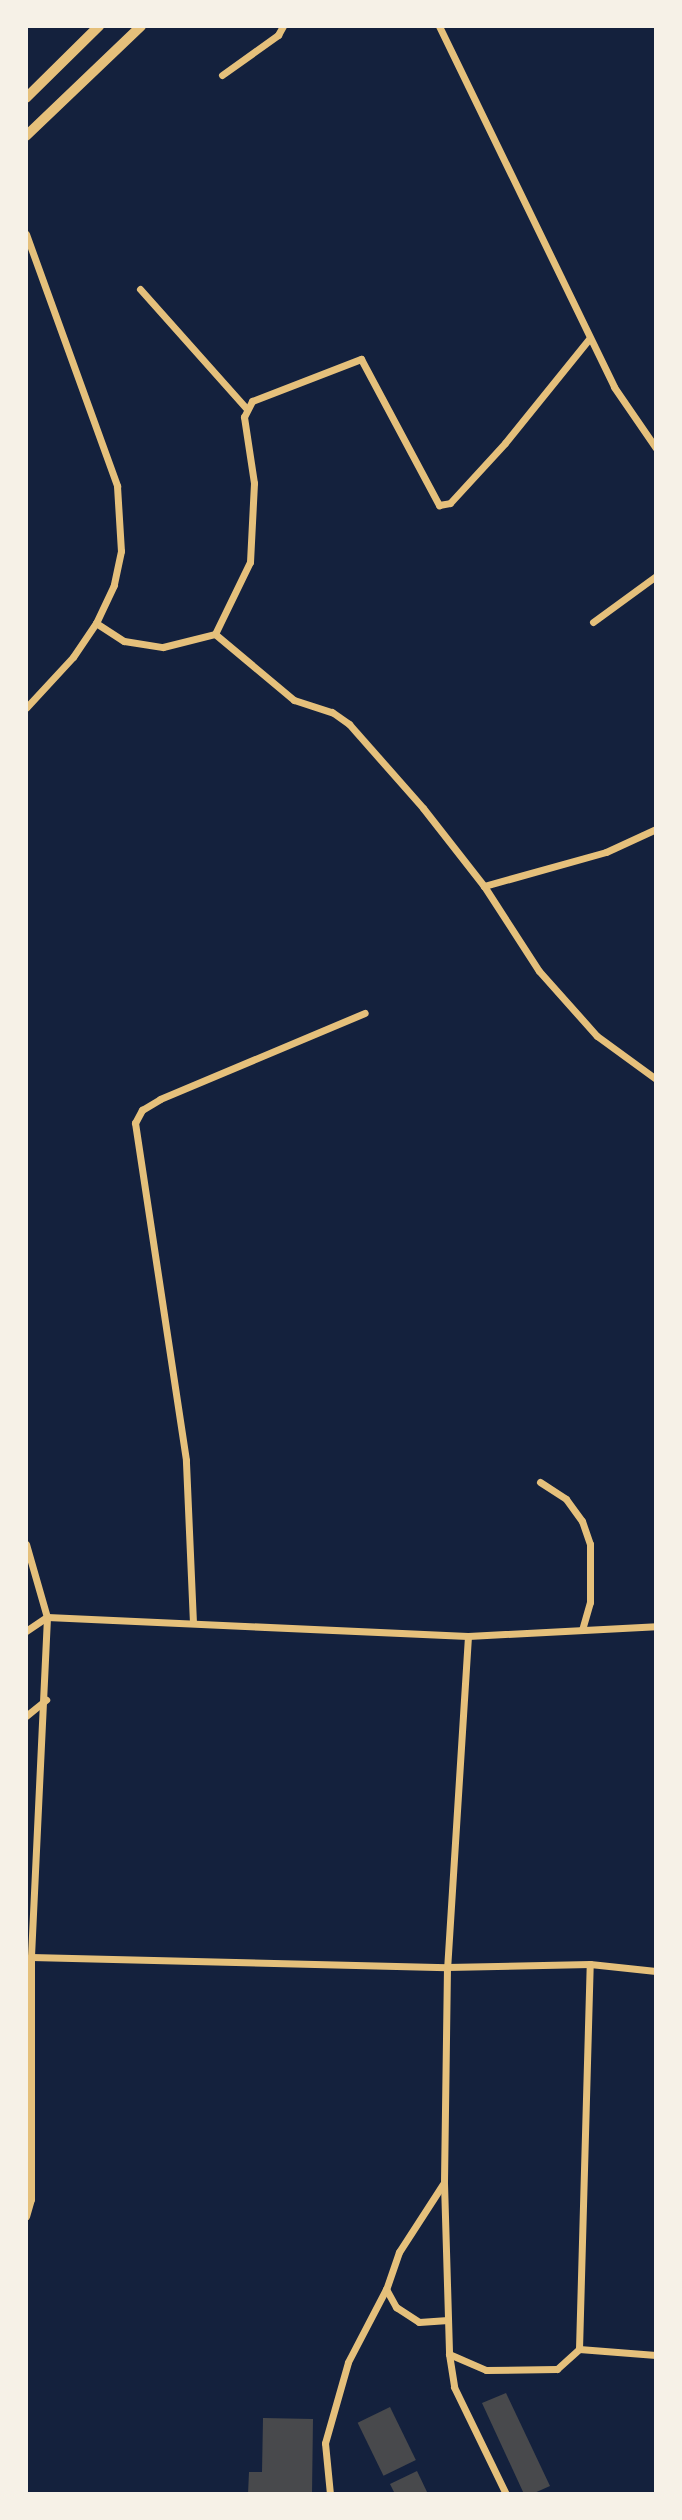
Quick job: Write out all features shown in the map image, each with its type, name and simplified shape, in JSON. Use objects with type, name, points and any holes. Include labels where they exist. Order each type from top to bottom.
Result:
[{"type":"main road","points":[[26,98],[99,26]]},
{"type":"main road","points":[[26,136],[141,26]]},
{"type":"street","points":[[222,75],[278,35],[283,26]]},
{"type":"street","points":[[439,26],[589,339],[614,387],[656,448]]},
{"type":"street","points":[[26,234],[117,486],[121,551],[114,585],[96,623],[73,657],[26,708]]},
{"type":"street","points":[[140,289],[246,408],[254,483],[250,562],[215,634]]},
{"type":"street","points":[[246,408],[252,401],[360,359],[367,363],[432,498],[439,505],[450,503],[589,339]]},
{"type":"street","points":[[593,622],[656,576]]},
{"type":"street","points":[[96,623],[124,641],[163,647],[215,634]]},
{"type":"street","points":[[215,634],[293,700],[332,712],[349,724],[484,886],[539,971],[597,1036],[656,1079]]},
{"type":"street","points":[[484,886],[606,852],[656,829]]},
{"type":"street","points":[[193,1623],[186,1460],[135,1123],[142,1110],[160,1099],[365,1013]]},
{"type":"street","points":[[540,1482],[566,1499],[582,1521],[590,1544],[590,1602],[582,1630]]},
{"type":"street","points":[[26,1544],[47,1617],[46,1700],[29,1997],[29,2173],[26,2216]]},
{"type":"street","points":[[26,1631],[47,1617],[468,1636],[656,1626]]},
{"type":"street","points":[[468,1636],[447,1967],[444,2183],[448,2320],[454,2387],[506,2494]]},
{"type":"street","points":[[26,1716],[46,1700]]},
{"type":"street","points":[[31,1957],[447,1967],[590,1964],[656,1971]]},
{"type":"street","points":[[579,2349],[590,1964]]},
{"type":"street","points":[[330,2494],[325,2443],[348,2362],[386,2289],[399,2252],[444,2183]]},
{"type":"street","points":[[386,2289],[396,2307],[419,2322],[448,2320]]},
{"type":"street","points":[[450,2354],[486,2370],[556,2369],[579,2349],[656,2355]]},
{"type":"building","points":[[506,2393],[550,2486],[532,2494],[524,2494],[482,2403]]},
{"type":"building","points":[[390,2407],[416,2460],[384,2476],[358,2423]]},
{"type":"building","points":[[263,2418],[313,2419],[312,2494],[248,2494],[249,2472],[262,2472]]},
{"type":"building","points":[[417,2471],[428,2494],[395,2494],[390,2484]]}]
